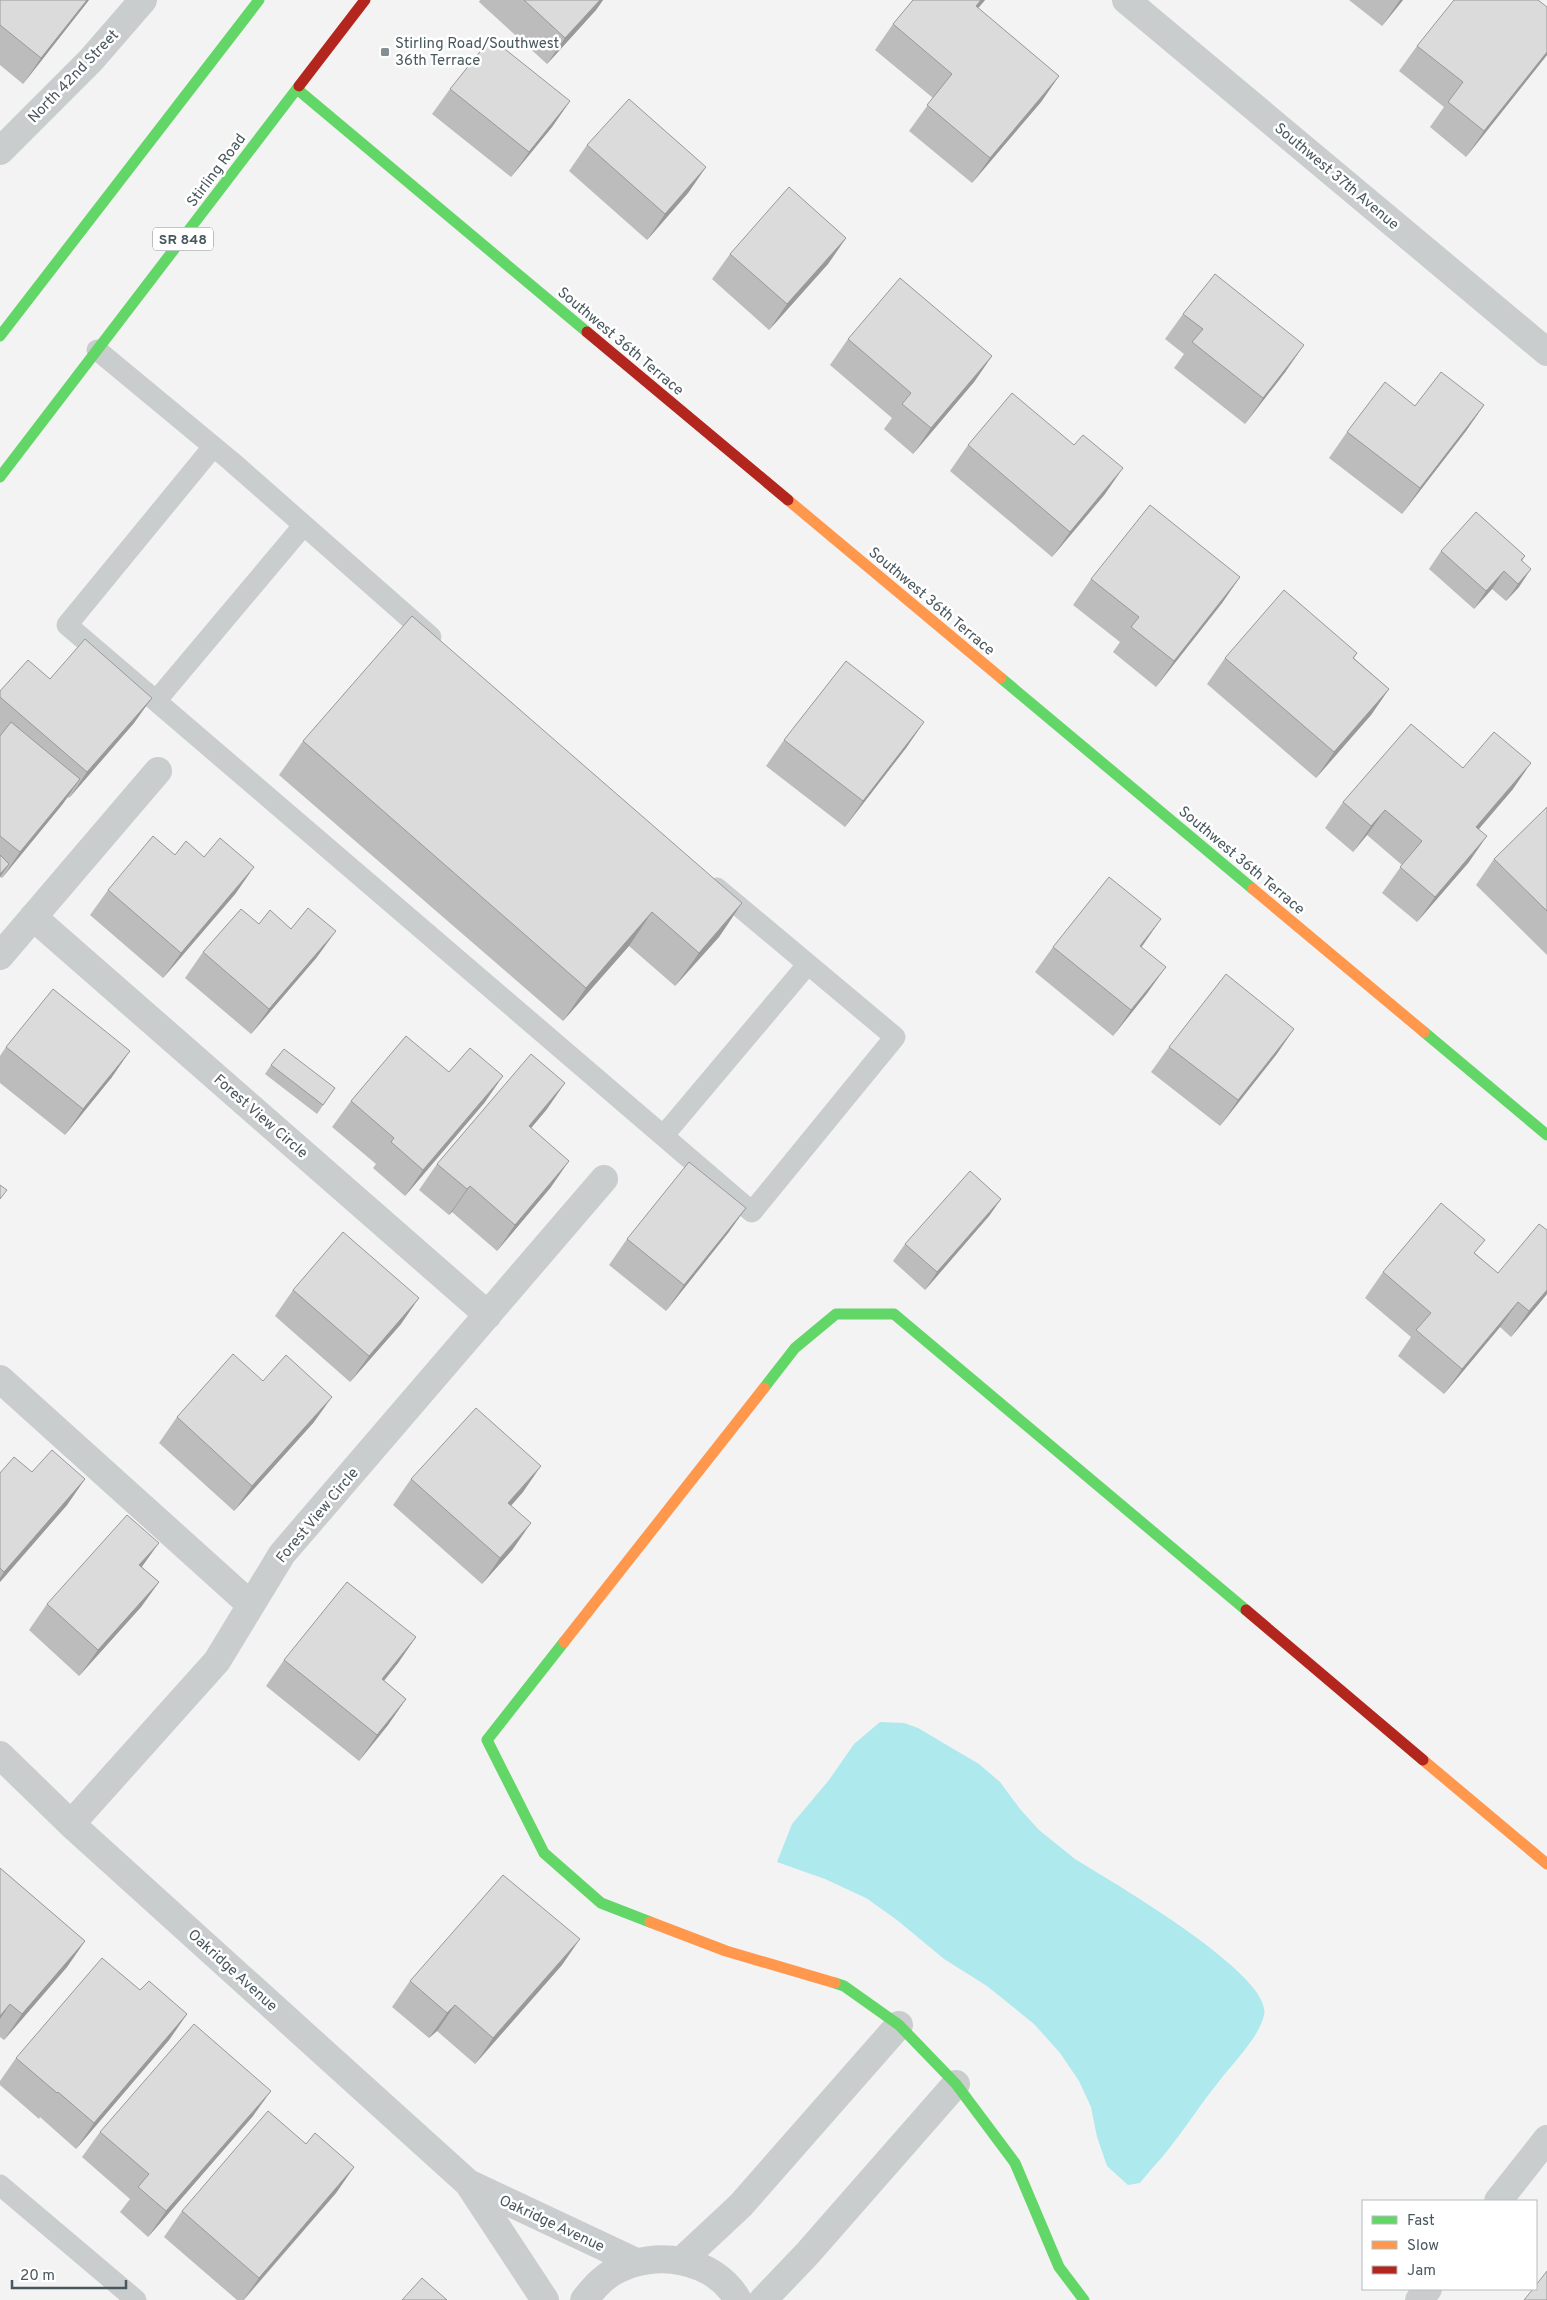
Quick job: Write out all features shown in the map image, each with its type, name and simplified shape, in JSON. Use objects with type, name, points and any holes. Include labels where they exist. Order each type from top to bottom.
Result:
[{"type":"street","name":"North 42nd Street","points":[[0,150],[91,60],[144,0]]},
{"type":"street","points":[[0,336],[259,0]]},
{"type":"street","name":"Stirling Road","points":[[0,477],[365,0]]},
{"type":"street","name":"Southwest 37th Avenue","points":[[1126,0],[1547,352]]},
{"type":"street","name":"Southwest 36th Terrace","points":[[297,89],[1547,1135]]},
{"type":"street","points":[[0,956],[158,771]]},
{"type":"street","name":"Forest View Circle","points":[[33,917],[488,1315]]},
{"type":"street","name":"Forest View Circle","points":[[71,1824],[217,1661],[282,1554],[604,1179]]},
{"type":"street","points":[[1084,2300],[1059,2267],[1015,2164],[956,2084],[899,2025],[844,1986],[726,1951],[600,1903],[544,1853],[487,1740],[795,1348],[836,1314],[894,1314],[1547,1864]]},
{"type":"street","points":[[0,1379],[251,1605]]},
{"type":"street","name":"Oakridge Avenue","points":[[0,1755],[71,1824],[468,2184],[545,2300]]},
{"type":"street","points":[[681,2261],[741,2205],[899,2025]]},
{"type":"street","points":[[763,2300],[807,2254],[956,2084]]},
{"type":"street","points":[[1499,2200],[1547,2139]]},
{"type":"street","name":"Oakridge Avenue","points":[[468,2184],[636,2262]]},
{"type":"street","points":[[584,2300],[596,2285],[614,2271],[636,2262],[658,2259],[681,2261],[702,2268],[721,2280],[738,2300]]},
{"type":"lane","points":[[97,350],[213,447],[445,650]]},
{"type":"lane","points":[[213,447],[67,625],[752,1212],[895,1037],[699,872]]},
{"type":"lane","points":[[156,701],[303,526]]},
{"type":"lane","points":[[664,1135],[808,964]]},
{"type":"lane","points":[[0,2185],[136,2300]]},
{"type":"water","points":[[880,1722],[904,1723],[918,1728],[979,1764],[1000,1782],[1020,1809],[1039,1830],[1075,1859],[1152,1907],[1217,1953],[1243,1977],[1260,1998],[1264,2015],[1257,2033],[1170,2147],[1140,2183],[1128,2185],[1107,2166],[1097,2137],[1091,2107],[1079,2081],[1060,2053],[1034,2024],[987,1986],[944,1959],[897,1920],[866,1898],[825,1879],[777,1862],[792,1824],[829,1780],[854,1744]]},
{"type":"building","points":[[0,0],[87,0],[41,58],[0,25]]},
{"type":"building","points":[[524,0],[600,0],[565,38]]},
{"type":"building","points":[[913,0],[981,0],[976,6],[1059,76],[990,158],[927,105],[952,74],[893,24]]},
{"type":"building","points":[[1454,0],[1538,0],[1547,7],[1547,52],[1484,131],[1448,102],[1463,82],[1417,46]]},
{"type":"building","points":[[491,38],[570,101],[529,152],[450,89]]},
{"type":"building","points":[[629,99],[706,167],[665,214],[587,145]]},
{"type":"building","points":[[789,187],[846,238],[787,304],[730,254]]},
{"type":"building","points":[[1215,274],[1304,345],[1263,398],[1192,342],[1203,329],[1183,314]]},
{"type":"building","points":[[900,278],[992,356],[931,428],[902,404],[911,393],[848,339]]},
{"type":"building","points":[[1441,372],[1484,405],[1420,488],[1347,432],[1385,382],[1415,406]]},
{"type":"building","points":[[1012,393],[1074,445],[1083,435],[1123,468],[1070,532],[968,445]]},
{"type":"building","points":[[1150,505],[1240,577],[1174,661],[1131,627],[1139,617],[1091,579]]},
{"type":"building","points":[[1476,512],[1525,556],[1521,560],[1531,569],[1518,584],[1504,571],[1486,591],[1441,551]]},
{"type":"building","points":[[1284,590],[1357,653],[1353,658],[1389,689],[1334,752],[1225,658]]},
{"type":"building","points":[[412,616],[742,903],[699,953],[652,912],[586,988],[303,741]]},
{"type":"building","points":[[85,639],[152,698],[87,772],[0,697],[0,691],[28,660],[50,679]]},
{"type":"building","points":[[846,661],[924,722],[863,801],[784,740]]},
{"type":"building","points":[[11,722],[80,779],[20,852],[0,836],[0,736]]},
{"type":"building","points":[[1411,724],[1463,768],[1494,732],[1531,763],[1476,827],[1487,836],[1435,897],[1400,867],[1422,841],[1385,810],[1371,826],[1343,802]]},
{"type":"building","points":[[1547,807],[1547,911],[1494,859]]},
{"type":"building","points":[[153,836],[175,855],[186,841],[204,857],[220,838],[254,867],[181,953],[108,890]]},
{"type":"building","points":[[0,855],[9,864],[0,874]]},
{"type":"building","points":[[1109,877],[1161,919],[1140,946],[1166,967],[1131,1010],[1053,947]]},
{"type":"building","points":[[308,908],[336,931],[269,1009],[203,952],[241,909],[259,924],[270,910],[291,929]]},
{"type":"building","points":[[1226,974],[1294,1029],[1238,1100],[1169,1047]]},
{"type":"building","points":[[53,989],[130,1051],[83,1109],[6,1047]]},
{"type":"building","points":[[406,1036],[449,1072],[470,1048],[503,1076],[423,1170],[391,1142],[394,1138],[351,1101]]},
{"type":"building","points":[[284,1049],[335,1088],[323,1105],[271,1065]]},
{"type":"building","points":[[531,1054],[565,1083],[529,1126],[569,1161],[515,1225],[470,1186],[467,1189],[437,1164]]},
{"type":"building","points":[[689,1162],[746,1208],[684,1285],[627,1239]]},
{"type":"building","points":[[970,1171],[1001,1199],[937,1272],[905,1244]]},
{"type":"building","points":[[0,1185],[7,1190],[0,1199]]},
{"type":"building","points":[[1441,1203],[1485,1240],[1474,1253],[1498,1273],[1539,1224],[1547,1230],[1547,1290],[1529,1311],[1518,1302],[1462,1369],[1416,1330],[1431,1313],[1383,1272]]},
{"type":"building","points":[[343,1232],[419,1298],[369,1356],[293,1290]]},
{"type":"building","points":[[233,1354],[263,1381],[286,1355],[332,1397],[252,1486],[177,1417]]},
{"type":"building","points":[[476,1408],[541,1466],[508,1503],[531,1523],[500,1558],[411,1479]]},
{"type":"building","points":[[52,1450],[85,1479],[4,1572],[0,1568],[0,1473],[14,1457],[32,1472]]},
{"type":"building","points":[[127,1515],[159,1543],[139,1565],[159,1582],[98,1650],[47,1604]]},
{"type":"building","points":[[347,1582],[416,1637],[382,1679],[406,1699],[377,1735],[284,1660]]},
{"type":"building","points":[[0,1868],[85,1941],[22,2014],[10,2004],[0,2016]]},
{"type":"building","points":[[503,1875],[580,1939],[493,2038],[455,2005],[447,2013],[410,1981]]},
{"type":"building","points":[[102,1958],[140,1990],[149,1981],[187,2014],[94,2123],[16,2058]]},
{"type":"building","points":[[194,2024],[271,2091],[166,2211],[138,2187],[149,2174],[100,2132]]},
{"type":"building","points":[[268,2111],[306,2144],[315,2133],[354,2167],[259,2278],[182,2211]]},
{"type":"building","points":[[1547,2271],[1547,2300],[1524,2300],[1532,2290],[1537,2290],[1537,2284]]},
{"type":"building","points":[[422,2278],[447,2300],[402,2300]]},
{"type":"traffic: fast","points":[[0,336],[259,0]]},
{"type":"traffic: fast","points":[[0,477],[299,86]]},
{"type":"traffic: fast","points":[[297,89],[587,332]]},
{"type":"traffic: fast","points":[[1001,678],[1253,889]]},
{"type":"traffic: fast","points":[[1424,1032],[1547,1135]]},
{"type":"traffic: fast","points":[[764,1388],[795,1348],[836,1314],[894,1314],[1246,1610]]},
{"type":"traffic: fast","points":[[564,1642],[487,1740],[544,1853],[601,1903],[650,1922]]},
{"type":"traffic: fast","points":[[835,1983],[844,1986],[899,2025],[956,2084],[1015,2163],[1059,2267],[1084,2300]]},
{"type":"traffic: slow","points":[[788,500],[1001,678]]},
{"type":"traffic: slow","points":[[1253,889],[1424,1032]]},
{"type":"traffic: slow","points":[[564,1642],[764,1388]]},
{"type":"traffic: slow","points":[[1423,1760],[1547,1864]]},
{"type":"traffic: slow","points":[[650,1922],[726,1951],[835,1983]]},
{"type":"traffic: jam","points":[[299,86],[365,0]]},
{"type":"traffic: jam","points":[[587,332],[788,500]]},
{"type":"traffic: jam","points":[[1246,1610],[1423,1760]]},
{"type":"place","name":"Stirling Road/Southwest 36th Terrace","points":[[385,52]]}]
